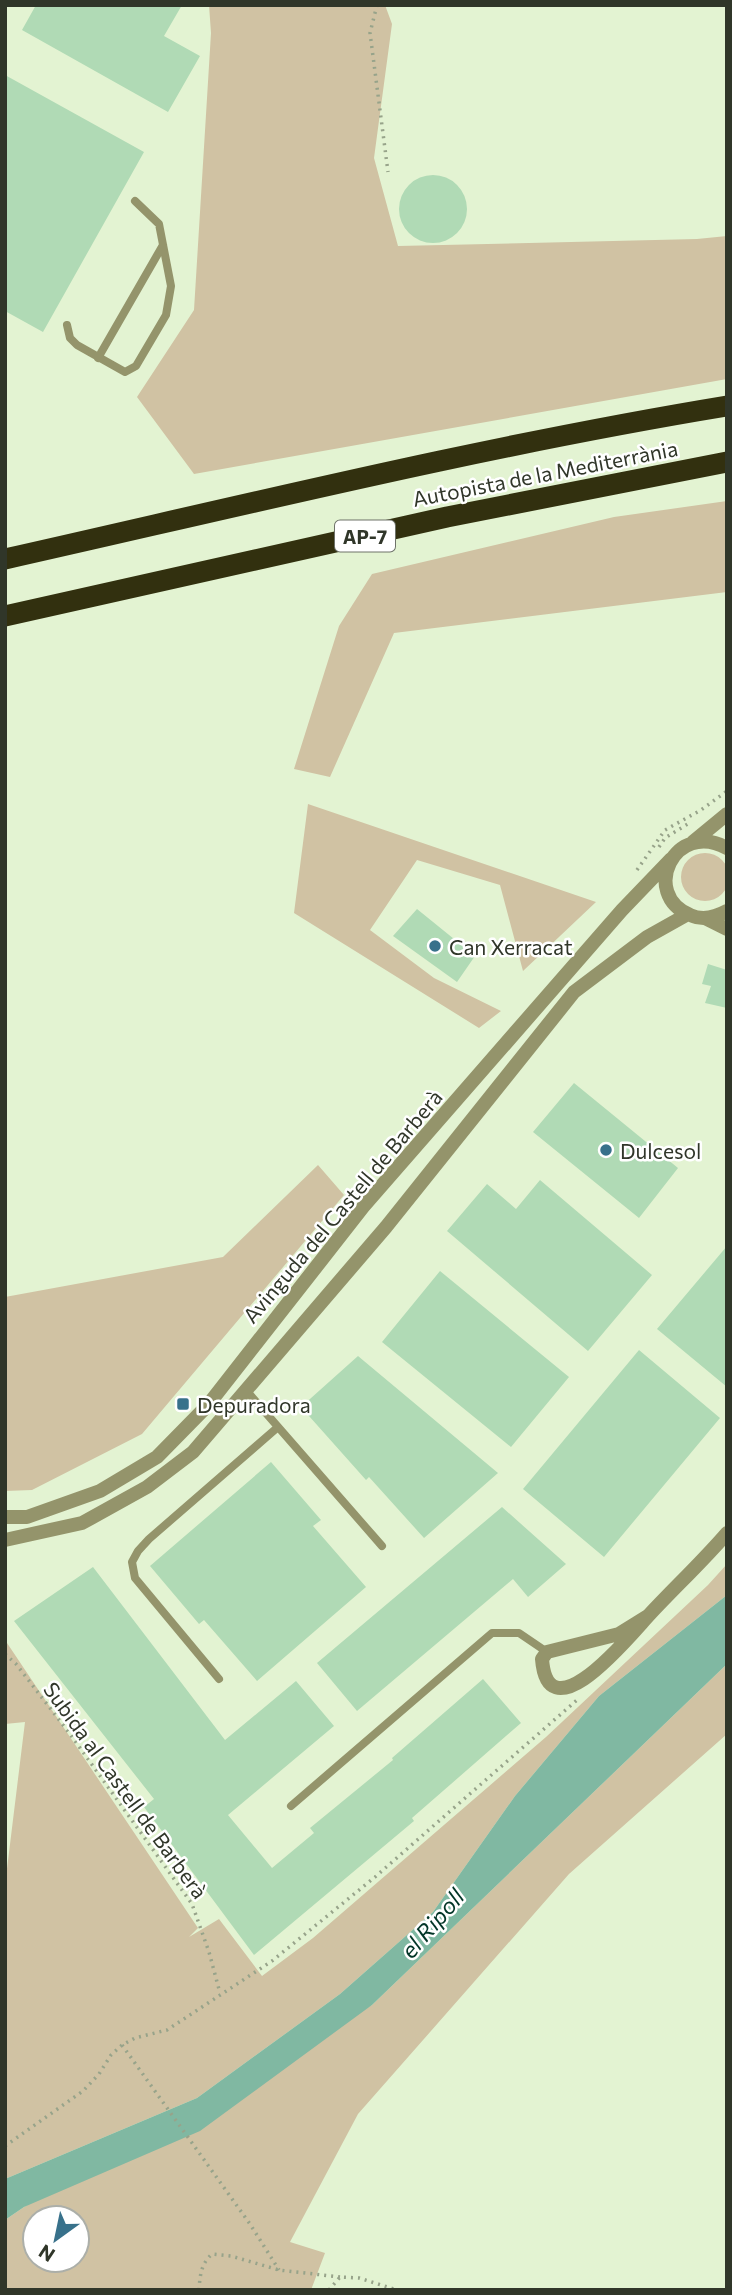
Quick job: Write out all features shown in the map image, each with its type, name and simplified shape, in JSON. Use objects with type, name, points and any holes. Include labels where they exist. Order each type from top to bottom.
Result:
[{"type":"highway","name":"Autopista de la Mediterrània","points":[[5,559],[428,463],[622,423],[727,406]]},
{"type":"highway","name":"Autopista de la Mediterrània","points":[[5,617],[447,517],[727,462]]},
{"type":"street","points":[[693,842],[727,814]]},
{"type":"street","points":[[693,842],[718,843],[727,848]]},
{"type":"street","name":"Avinguda del Castell de Barberà","points":[[5,1517],[27,1517],[100,1492],[158,1457],[208,1405],[363,1207],[622,910],[671,859],[693,842]]},
{"type":"street","points":[[671,859],[666,871],[669,897],[677,907],[688,914],[705,918],[727,929]]},
{"type":"street","points":[[705,918],[727,911]]},
{"type":"street","points":[[5,1540],[82,1523],[147,1488],[193,1452],[386,1227],[574,992],[647,937],[688,914]]},
{"type":"street","points":[[648,1616],[619,1634],[547,1652],[542,1659],[543,1669],[553,1686],[563,1689],[575,1684],[602,1665],[727,1533]]},
{"type":"lane","points":[[66,325],[70,338],[98,358],[125,372],[136,366],[166,315],[171,286],[159,224],[135,201]]},
{"type":"lane","points":[[98,358],[163,245]]},
{"type":"lane","points":[[245,1389],[382,1546]]},
{"type":"lane","points":[[219,1679],[135,1578],[132,1562],[138,1550],[149,1539],[278,1427]]},
{"type":"lane","points":[[291,1806],[492,1633],[519,1633],[547,1652]]},
{"type":"path","points":[[377,5],[370,33],[387,172]]},
{"type":"path","name":"Subida al Castell de Barberà","points":[[5,1654],[16,1664],[70,1734],[192,1904],[220,1993]]},
{"type":"path","points":[[5,2146],[83,2091],[122,2045],[135,2038],[167,2030],[272,1961],[333,1912],[558,1716]]},
{"type":"path","points":[[122,2045],[250,2224],[279,2270]]},
{"type":"path","points":[[199,2290],[200,2272],[212,2254],[231,2256],[279,2270],[359,2278],[397,2290]]},
{"type":"path","points":[[329,2290],[340,2277]]},
{"type":"shaded area","points":[[209,5],[385,5],[392,24],[374,158],[398,246],[727,236],[727,379],[194,474],[137,397],[194,310],[211,33]]},
{"type":"shaded area","points":[[727,501],[727,592],[394,633],[330,777],[294,769],[339,626],[372,574],[614,517]]},
{"type":"shaded area","points":[[308,804],[596,902],[523,971],[500,885],[417,860],[370,930],[434,978],[501,1011],[479,1028],[294,913]]},
{"type":"shaded area","points":[[705,853],[722,860],[729,877],[722,894],[705,901],[688,894],[681,877],[688,860]]},
{"type":"shaded area","points":[[318,1165],[344,1195],[142,1434],[32,1490],[5,1491],[5,1297],[223,1257]]},
{"type":"shaded area","points":[[727,1564],[727,1595],[599,1696],[515,1796],[433,1912],[340,1994],[197,2098],[5,2179],[5,1885],[25,1722],[5,1724],[5,1640],[198,1928],[189,1937],[219,1919],[262,1976],[313,1938],[546,1737]]},
{"type":"shaded area","points":[[727,1664],[727,1734],[569,1874],[358,2114],[290,2242],[325,2253],[311,2290],[5,2290],[5,2220],[21,2209],[21,2274],[91,2274],[91,2204],[29,2204],[372,2005]]},
{"type":"water","name":"el Ripoll","points":[[727,1595],[727,1664],[372,2005],[200,2131],[31,2204],[21,2204],[21,2209],[5,2220],[5,2179],[197,2098],[340,1994],[433,1912],[515,1796],[599,1696]]},
{"type":"building","points":[[36,5],[182,5],[164,36],[200,56],[168,112],[22,30]]},
{"type":"building","points":[[5,75],[144,152],[43,332],[5,311]]},
{"type":"building","points":[[433,175],[446,178],[457,185],[464,196],[467,209],[464,222],[457,233],[446,240],[433,243],[420,240],[409,233],[402,222],[399,209],[402,196],[409,185],[420,178]]},
{"type":"building","name":"Can Xerracat","points":[[417,909],[475,956],[457,982],[393,936]]},
{"type":"building","points":[[708,964],[727,970],[727,1008],[705,1003],[711,986],[702,984]]},
{"type":"building","name":"Dulcesol","points":[[574,1083],[678,1168],[639,1218],[533,1132]]},
{"type":"building","points":[[540,1180],[652,1275],[588,1351],[447,1231],[487,1184],[516,1209]]},
{"type":"building","points":[[727,1246],[727,1387],[657,1329]]},
{"type":"building","points":[[440,1271],[569,1377],[511,1447],[382,1342]]},
{"type":"building","points":[[639,1350],[720,1418],[604,1557],[523,1489]]},
{"type":"building","points":[[358,1356],[498,1473],[424,1538],[369,1477],[366,1480],[301,1407]]},
{"type":"building","points":[[271,1462],[321,1520],[313,1526],[366,1587],[257,1681],[204,1620],[199,1624],[150,1566]]},
{"type":"building","points":[[502,1507],[566,1564],[528,1597],[513,1579],[357,1711],[317,1663]]},
{"type":"building","points":[[93,1567],[225,1740],[296,1681],[334,1726],[228,1815],[272,1868],[314,1833],[310,1828],[393,1760],[392,1758],[483,1679],[521,1723],[412,1818],[414,1821],[254,1955],[144,1807],[154,1799],[14,1621]]},
{"type":"place","name":"Can Xerracat","points":[[435,946]]},
{"type":"place","name":"Dulcesol","points":[[606,1150]]},
{"type":"place","name":"Depuradora","points":[[183,1404]]}]
